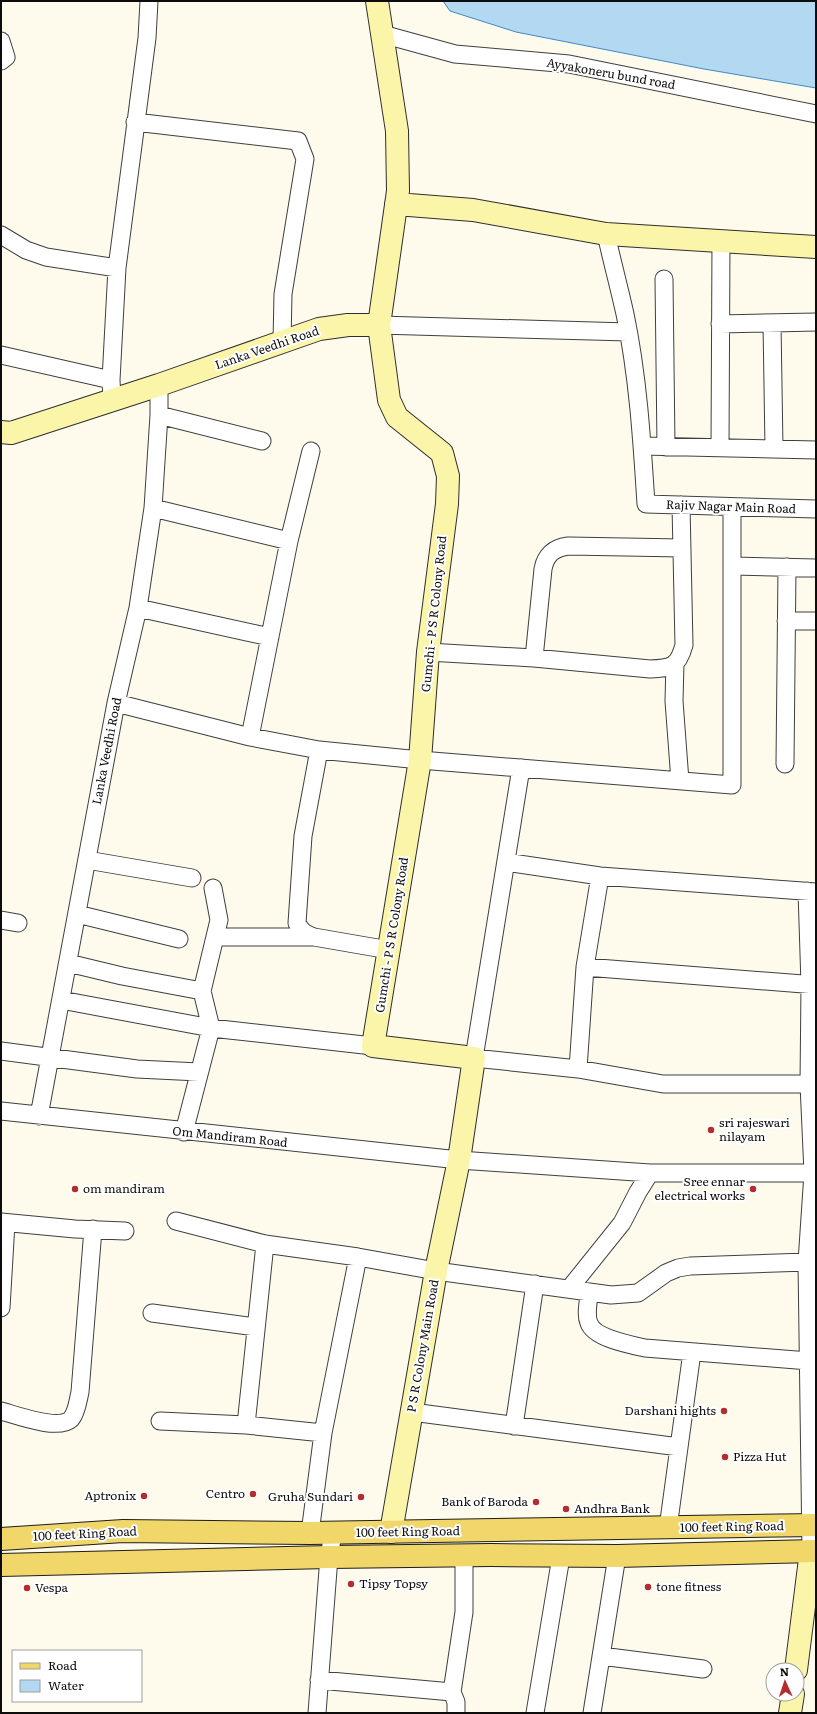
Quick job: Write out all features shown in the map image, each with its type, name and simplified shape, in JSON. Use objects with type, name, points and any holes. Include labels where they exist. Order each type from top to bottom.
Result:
[{"type":"main road","name":"100 feet Ring Road","points":[[1,1539],[123,1531],[333,1533],[813,1525]]},
{"type":"main road","name":"100 feet Ring Road","points":[[1,1565],[329,1557],[617,1556],[813,1551]]},
{"type":"street","points":[[1,355],[111,390],[117,268],[147,38],[150,1]]},
{"type":"street","name":"Gumchi - P S R Colony Road","points":[[373,1046],[420,760],[428,652],[447,504],[448,476],[442,453],[397,417],[389,400],[378,325],[398,191],[397,131],[377,1]]},
{"type":"street","name":"Ayyakoneru bund road","points":[[382,34],[455,54],[569,64],[816,114]]},
{"type":"street","points":[[1,41],[6,57],[1,61]]},
{"type":"street","points":[[135,122],[298,140],[305,159],[283,294],[282,342]]},
{"type":"street","points":[[396,204],[474,210],[606,234],[816,247]]},
{"type":"street","points":[[606,234],[628,332],[642,446],[816,450]]},
{"type":"street","points":[[1,235],[26,250],[46,257],[117,268]]},
{"type":"street","points":[[720,448],[721,241]]},
{"type":"street","points":[[664,279],[666,447]]},
{"type":"street","points":[[720,324],[816,322]]},
{"type":"street","points":[[772,323],[774,449]]},
{"type":"street","name":"Lanka Veedhi Road","points":[[1,432],[11,433],[111,390],[159,386],[319,329],[348,325],[378,325]]},
{"type":"street","points":[[378,325],[628,332]]},
{"type":"street","name":"Lanka Veedhi Road","points":[[39,1116],[116,703],[138,608],[153,508],[159,415],[159,386]]},
{"type":"street","points":[[159,415],[262,441]]},
{"type":"street","name":"Rajiv Nagar Main Road","points":[[642,446],[646,504],[816,510]]},
{"type":"street","points":[[250,736],[288,541],[311,451]]},
{"type":"street","points":[[428,652],[534,658],[650,669],[668,667],[675,664],[680,659],[684,645],[681,505]]},
{"type":"street","points":[[116,703],[250,736],[319,750],[420,760],[732,785],[732,507]]},
{"type":"street","points":[[153,508],[288,541]]},
{"type":"street","points":[[534,658],[543,569],[545,560],[550,552],[568,546],[682,548]]},
{"type":"street","points":[[732,566],[816,568]]},
{"type":"street","points":[[785,764],[787,567]]},
{"type":"street","points":[[138,608],[270,637]]},
{"type":"street","points":[[786,621],[816,621]]},
{"type":"street","points":[[675,664],[674,701],[680,781]]},
{"type":"street","points":[[319,750],[303,836],[297,917],[300,929],[305,934],[314,937],[389,950]]},
{"type":"street","points":[[459,1160],[521,768]]},
{"type":"street","points":[[87,860],[192,878]]},
{"type":"street","points":[[506,862],[600,876],[812,891],[814,1173],[807,1262],[812,1288],[809,1361],[812,1398],[813,1551],[797,1662]]},
{"type":"street","points":[[578,1069],[585,967],[600,876]]},
{"type":"street","points":[[184,1132],[211,1028],[202,991],[219,920],[213,888]]},
{"type":"street","points":[[77,914],[179,939]]},
{"type":"street","points":[[1,920],[18,923]]},
{"type":"street","points":[[214,937],[314,937]]},
{"type":"street","points":[[68,963],[122,976],[202,991]]},
{"type":"street","points":[[585,967],[813,985]]},
{"type":"street","points":[[61,1000],[211,1028],[578,1069],[662,1084],[813,1084]]},
{"type":"street","points":[[1,1051],[50,1056],[137,1069],[199,1072]]},
{"type":"street","name":"Om Mandiram Road","points":[[1,1111],[184,1132],[459,1160],[650,1173],[814,1173]]},
{"type":"street","name":"P S R Colony Main Road","points":[[391,1532],[436,1271],[459,1160]]},
{"type":"street","points":[[569,1289],[622,1223],[650,1173]]},
{"type":"street","points":[[176,1221],[265,1244],[358,1257],[436,1271],[611,1295],[638,1293],[666,1273],[678,1268],[690,1266],[807,1262]]},
{"type":"street","points":[[1,1308],[4,1222],[75,1229],[125,1230]]},
{"type":"street","points":[[1,1411],[51,1424],[62,1423],[70,1419],[76,1408],[80,1392],[93,1229]]},
{"type":"street","points":[[246,1425],[265,1244]]},
{"type":"street","points":[[310,1533],[323,1433],[358,1257]]},
{"type":"street","points":[[514,1426],[535,1284]]},
{"type":"street","points":[[589,1292],[588,1322],[591,1327],[598,1334],[625,1344],[645,1348],[809,1361]]},
{"type":"street","points":[[152,1313],[256,1327]]},
{"type":"street","points":[[668,1528],[692,1352]]},
{"type":"street","points":[[412,1412],[679,1447]]},
{"type":"street","points":[[160,1421],[246,1425],[323,1433]]},
{"type":"street","points":[[317,1713],[329,1557],[333,1533]]},
{"type":"street","points":[[456,1713],[456,1702],[452,1692],[464,1612],[464,1556]]},
{"type":"street","points":[[536,1713],[561,1556]]},
{"type":"street","points":[[592,1713],[617,1556]]},
{"type":"street","points":[[601,1656],[704,1669]]},
{"type":"street","points":[[319,1680],[452,1692]]},
{"type":"street","points":[[790,1713],[792,1702]]},
{"type":"water","points":[[443,1],[816,1],[816,88],[704,69],[516,32],[450,11]]},
{"type":"place","name":"sri rajeswari nilayam","points":[[711,1130]]},
{"type":"place","name":"om mandiram","points":[[75,1189]]},
{"type":"place","name":"Sree ennar electrical works","points":[[753,1189]]},
{"type":"place","name":"Darshani hights","points":[[724,1411]]},
{"type":"place","name":"Pizza Hut","points":[[725,1457]]},
{"type":"place","name":"Centro","points":[[253,1494]]},
{"type":"place","name":"Aptronix","points":[[144,1496]]},
{"type":"place","name":"Gruha Sundari","points":[[361,1497]]},
{"type":"place","name":"Bank of Baroda","points":[[536,1502]]},
{"type":"place","name":"Andhra Bank","points":[[566,1509]]},
{"type":"place","name":"Tipsy Topsy","points":[[351,1584]]},
{"type":"place","name":"tone fitness","points":[[648,1587]]},
{"type":"place","name":"Vespa","points":[[27,1588]]}]
